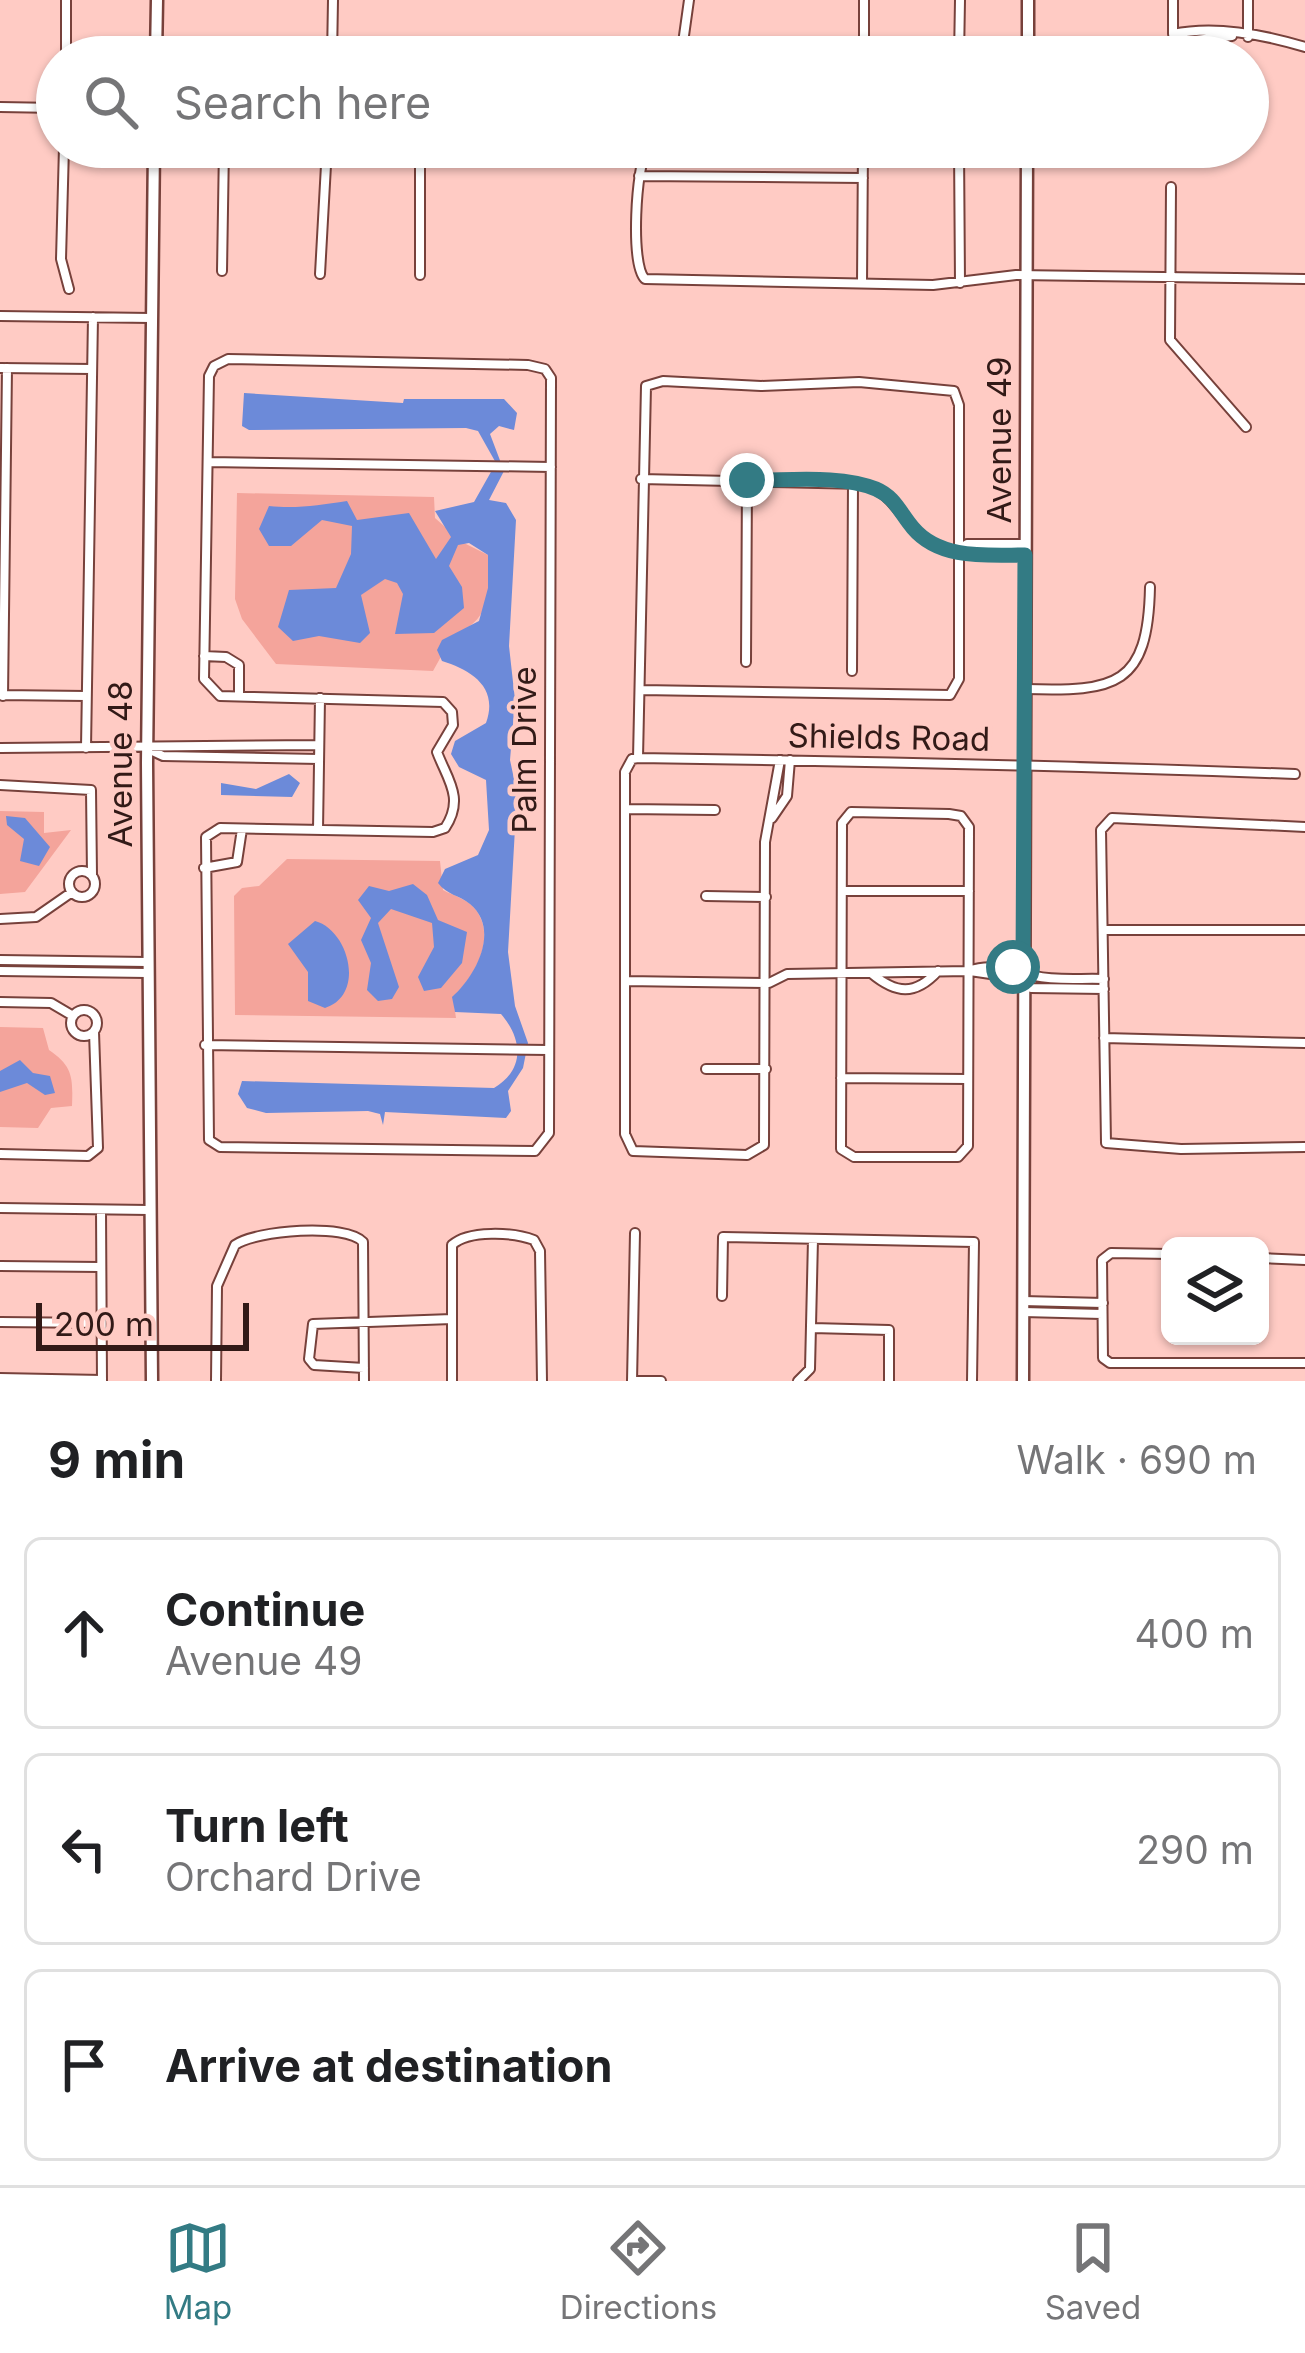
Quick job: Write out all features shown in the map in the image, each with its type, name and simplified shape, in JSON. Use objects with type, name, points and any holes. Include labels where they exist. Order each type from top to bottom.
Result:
[{"type":"main road","points":[[156,36],[157,0]]},
{"type":"main road","points":[[1028,0],[1028,36]]},
{"type":"main road","name":"Avenue 48","points":[[152,1381],[147,749],[154,168]]},
{"type":"main road","name":"Avenue 49","points":[[1023,1381],[1027,168]]},
{"type":"street","points":[[66,0],[66,36]]},
{"type":"street","points":[[333,0],[333,36]]},
{"type":"street","points":[[684,36],[688,0]]},
{"type":"street","points":[[864,0],[864,36]]},
{"type":"street","points":[[959,36],[960,0]]},
{"type":"street","points":[[1173,0],[1176,34],[1186,28],[1219,28],[1240,36]]},
{"type":"street","points":[[1248,0],[1248,36]]},
{"type":"street","points":[[1269,41],[1305,47]]},
{"type":"street","points":[[0,107],[36,108]]},
{"type":"street","points":[[64,168],[62,259],[69,289]]},
{"type":"street","points":[[222,271],[224,168]]},
{"type":"street","points":[[320,274],[327,168]]},
{"type":"street","points":[[420,168],[420,275]]},
{"type":"street","points":[[641,168],[636,266],[645,279],[862,284],[960,284],[1026,275],[1305,279]]},
{"type":"street","points":[[862,284],[863,168]]},
{"type":"street","points":[[959,168],[960,284]]},
{"type":"street","points":[[639,176],[863,178]]},
{"type":"street","points":[[1171,188],[1170,340],[1246,427]]},
{"type":"street","points":[[0,316],[151,317]]},
{"type":"street","points":[[86,748],[93,317]]},
{"type":"street","name":"Palm Drive","points":[[204,656],[209,376],[218,362],[535,365],[545,369],[551,382],[548,1139],[528,1154],[220,1147],[206,1129],[204,868]]},
{"type":"street","points":[[86,696],[2,695],[4,368],[92,369]]},
{"type":"street","points":[[638,758],[646,386],[663,381],[745,386],[859,382],[955,392],[959,405],[959,679],[950,695],[641,690]]},
{"type":"street","points":[[208,462],[550,467]]},
{"type":"street","points":[[641,479],[853,483],[881,490],[929,542],[957,550],[967,544],[1026,549]]},
{"type":"street","points":[[746,662],[747,480]]},
{"type":"street","points":[[852,671],[853,483]]},
{"type":"street","points":[[1025,689],[1088,691],[1127,675],[1142,656],[1150,586]]},
{"type":"street","points":[[239,696],[238,665],[226,657],[204,656],[208,689],[239,696],[443,702],[454,718],[437,752],[453,778],[452,817],[445,828],[242,829],[211,833],[204,842],[204,868],[236,862],[242,829]]},
{"type":"street","points":[[318,830],[320,698]]},
{"type":"street","points":[[0,748],[147,749],[164,743],[319,746]]},
{"type":"street","points":[[147,749],[164,756],[319,758]]},
{"type":"street","name":"Shields Road","points":[[625,809],[627,762],[638,758],[1295,774]]},
{"type":"street","points":[[715,811],[625,809],[629,1149],[747,1155],[762,1149],[769,983],[765,842],[785,760]]},
{"type":"street","points":[[0,785],[91,790],[92,875],[91,894],[72,892],[36,917],[0,919]]},
{"type":"street","points":[[949,814],[965,819],[969,891],[964,1154],[845,1155],[844,815],[949,814]]},
{"type":"street","points":[[1305,827],[1225,821],[1106,822],[1103,1136],[1112,1145],[1305,1147]]},
{"type":"street","points":[[72,892],[72,875],[85,871],[92,875]]},
{"type":"street","points":[[842,891],[969,891]]},
{"type":"street","points":[[706,896],[766,897]]},
{"type":"street","points":[[1105,930],[1305,930]]},
{"type":"street","points":[[0,960],[147,968]]},
{"type":"street","points":[[625,981],[769,983],[788,974],[968,971],[983,966],[1023,976],[1104,984]]},
{"type":"street","points":[[0,971],[147,968]]},
{"type":"street","points":[[870,972],[890,987],[906,991],[922,987],[938,971]]},
{"type":"street","points":[[0,1002],[51,1003],[73,1016],[78,1035],[94,1032]]},
{"type":"street","points":[[0,1154],[88,1156],[98,1148],[94,1032],[98,1024],[93,1012],[84,1009],[73,1016]]},
{"type":"street","points":[[1104,1039],[1210,1037],[1305,1043]]},
{"type":"street","points":[[205,1045],[548,1050]]},
{"type":"street","points":[[706,1069],[766,1069]]},
{"type":"street","points":[[842,1078],[968,1079]]},
{"type":"street","points":[[0,1208],[149,1210]]},
{"type":"street","points":[[0,1378],[102,1380],[101,1210]]},
{"type":"street","points":[[216,1381],[217,1286],[235,1244],[260,1233],[359,1236],[364,1381]]},
{"type":"street","points":[[635,1233],[632,1381],[661,1381]]},
{"type":"street","points":[[452,1381],[454,1241],[518,1235],[534,1240],[540,1251],[542,1381]]},
{"type":"street","points":[[722,1296],[723,1238],[974,1242],[971,1381]]},
{"type":"street","points":[[802,1378],[812,1328],[813,1239]]},
{"type":"street","points":[[1161,1254],[1107,1255],[1102,1260],[1101,1350],[1109,1364],[1305,1363]]},
{"type":"street","points":[[1269,1258],[1305,1260]]},
{"type":"street","points":[[0,1266],[101,1268]]},
{"type":"street","points":[[1023,1307],[1103,1303]]},
{"type":"street","points":[[1023,1307],[1102,1314]]},
{"type":"street","points":[[364,1368],[314,1366],[309,1331],[320,1321],[452,1319]]},
{"type":"street","points":[[0,1322],[101,1323]]},
{"type":"street","points":[[812,1328],[890,1330],[889,1381]]},
{"type":"shaded area","points":[[237,493],[434,497],[435,518],[462,542],[488,555],[486,604],[474,622],[453,635],[433,671],[276,664],[242,619],[235,599]]},
{"type":"shaded area","points":[[0,811],[44,812],[44,833],[71,830],[25,892],[0,894]]},
{"type":"shaded area","points":[[287,859],[440,861],[443,890],[473,906],[484,933],[475,968],[453,997],[456,1018],[235,1015],[234,896],[242,888],[259,886]]},
{"type":"shaded area","points":[[0,1027],[43,1028],[49,1050],[70,1074],[72,1106],[51,1108],[38,1128],[0,1127]]},
{"type":"water","points":[[244,393],[403,403],[404,399],[504,399],[517,413],[514,430],[499,426],[490,434],[504,471],[489,500],[506,503],[516,520],[509,646],[515,700],[510,760],[517,793],[508,952],[515,1006],[528,1043],[523,1068],[508,1091],[511,1111],[506,1118],[385,1112],[383,1125],[380,1114],[368,1111],[266,1113],[247,1108],[238,1094],[242,1081],[494,1088],[512,1072],[517,1053],[513,1033],[501,1014],[455,1012],[452,997],[476,966],[484,927],[470,904],[438,883],[445,869],[478,855],[489,830],[486,780],[459,767],[451,754],[455,741],[486,723],[489,699],[480,682],[442,661],[437,650],[442,640],[479,621],[488,588],[488,555],[469,543],[458,545],[449,566],[462,587],[464,608],[434,633],[395,634],[403,594],[397,583],[385,579],[361,595],[370,633],[360,643],[319,636],[293,641],[278,627],[289,590],[336,588],[351,554],[352,526],[322,520],[291,546],[269,546],[259,529],[269,506],[347,501],[357,520],[409,513],[436,559],[451,537],[435,511],[474,502],[496,463],[478,431],[466,428],[249,430],[242,426]]},
{"type":"water","points":[[289,774],[300,783],[292,797],[221,795],[221,783],[256,789]]},
{"type":"water","points":[[6,816],[25,818],[50,847],[39,866],[20,861],[24,839],[7,825]]},
{"type":"water","points":[[413,884],[427,895],[438,920],[467,932],[462,963],[441,988],[424,991],[418,977],[434,947],[432,923],[391,909],[378,923],[399,987],[392,999],[378,1001],[367,990],[371,963],[361,940],[371,918],[358,900],[369,886],[389,891]]},
{"type":"water","points":[[315,921],[337,937],[348,963],[346,990],[325,1008],[308,1001],[308,972],[288,944]]},
{"type":"water","points":[[20,1060],[33,1073],[50,1076],[55,1093],[45,1095],[27,1083],[0,1092],[0,1071]]},
{"type":"route","points":[[747,480],[863,484],[891,497],[917,532],[936,546],[967,555],[1025,555],[1023,971],[1013,967]]}]
